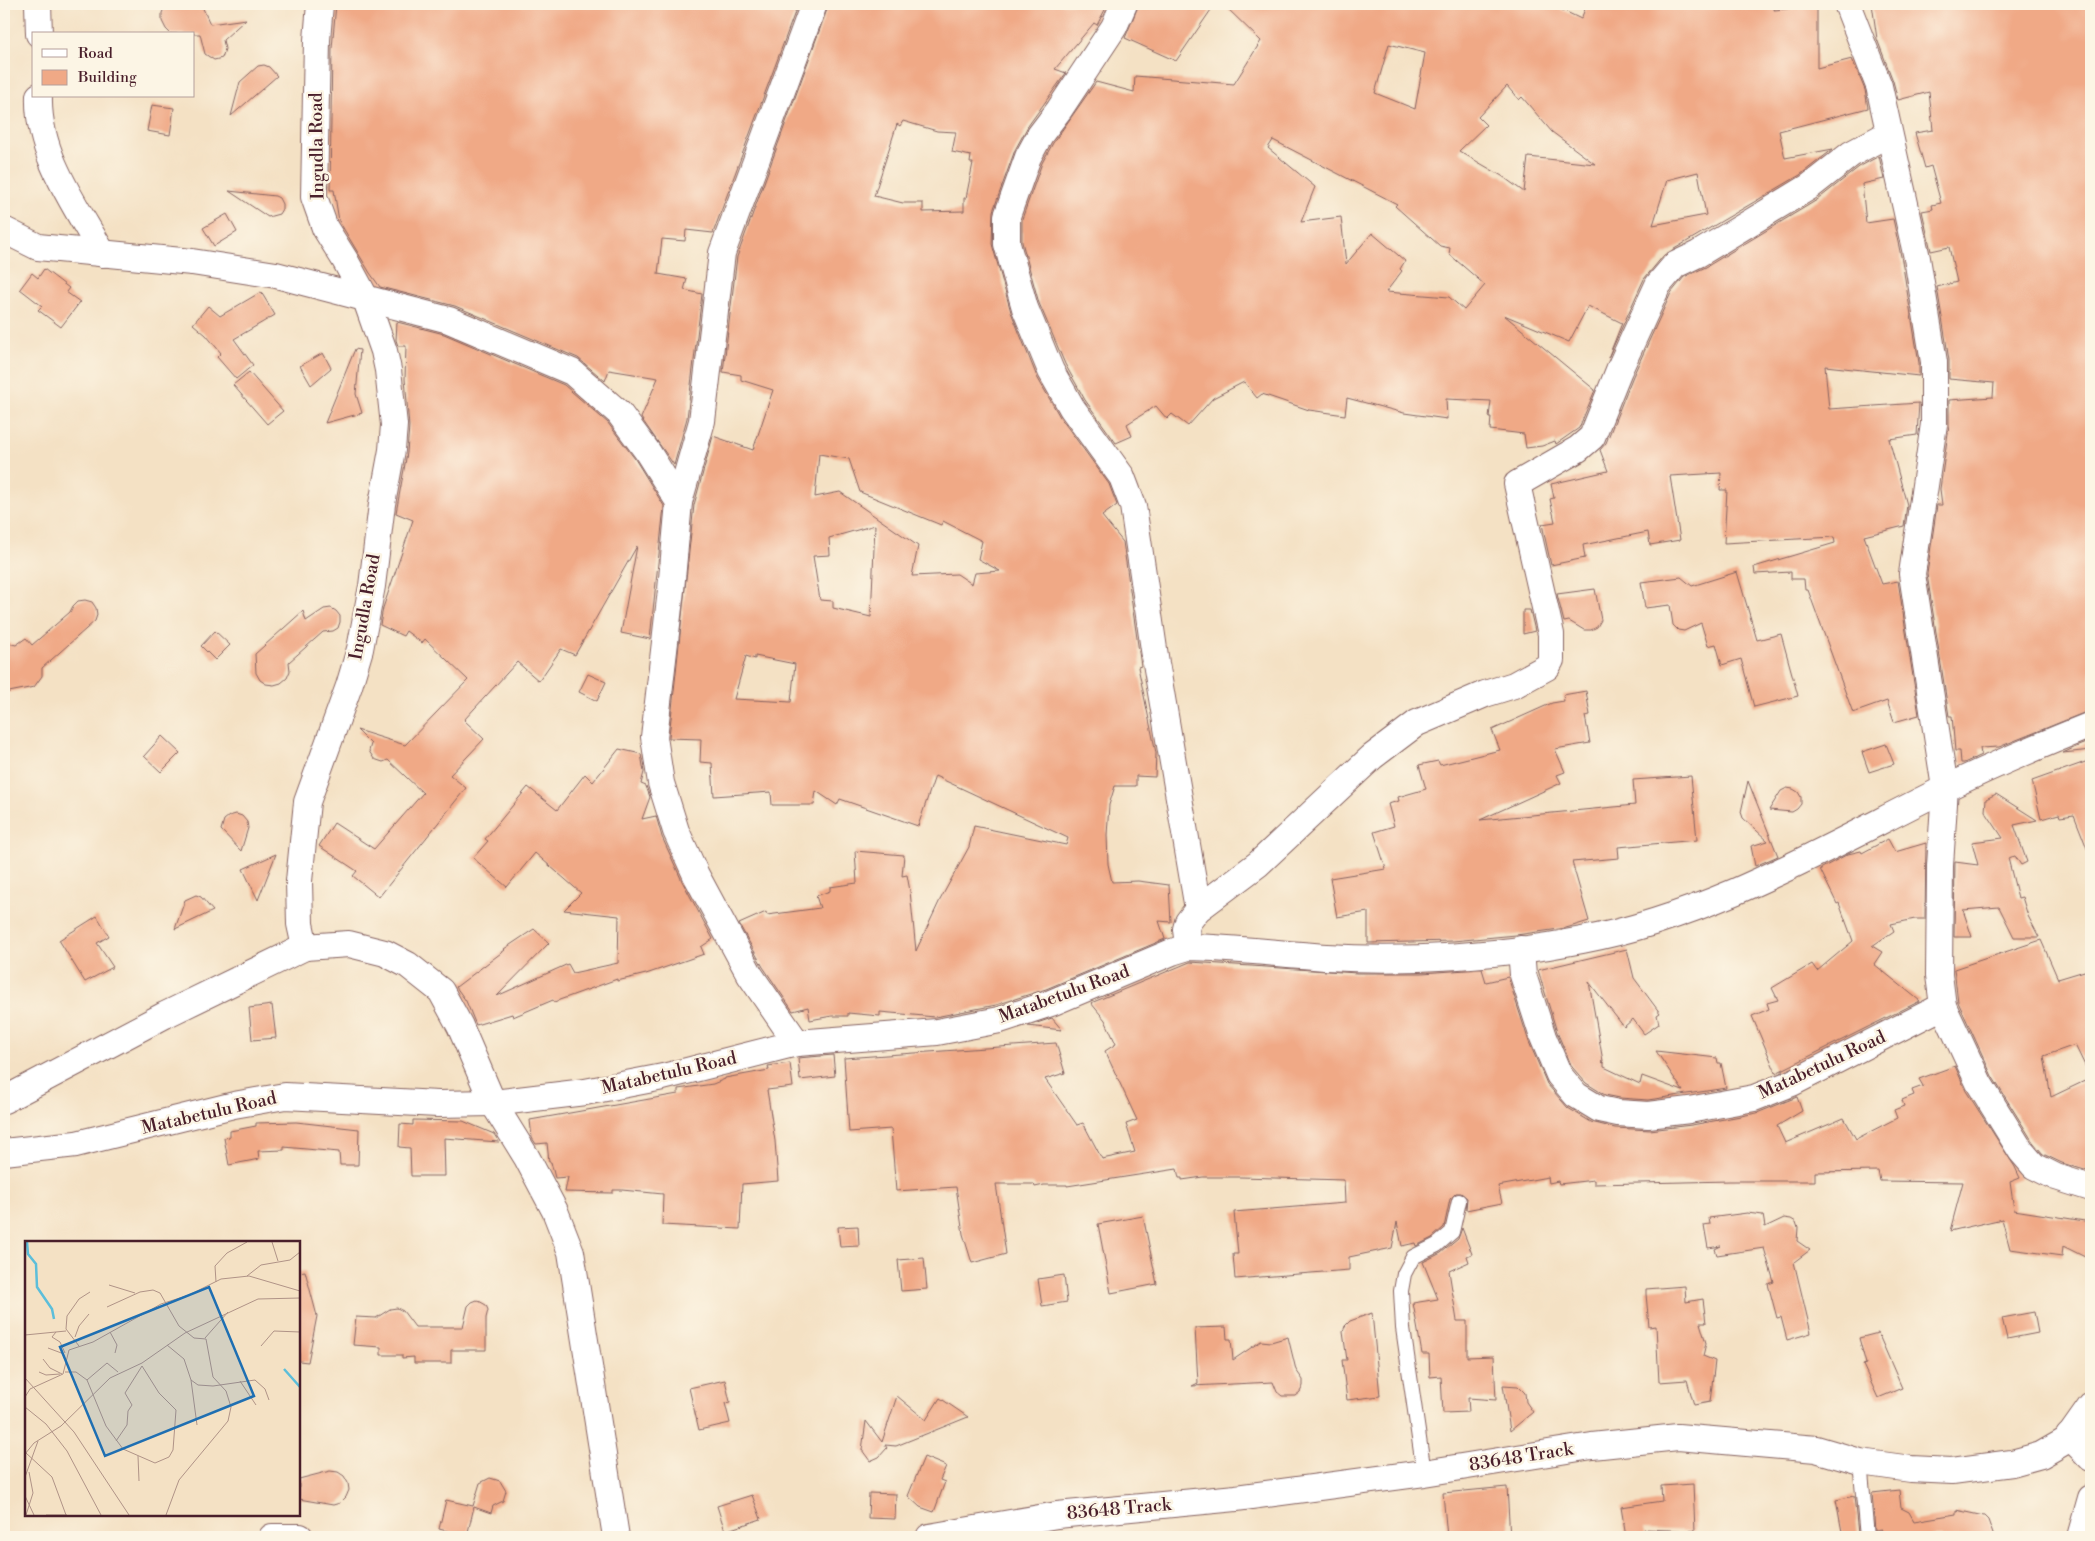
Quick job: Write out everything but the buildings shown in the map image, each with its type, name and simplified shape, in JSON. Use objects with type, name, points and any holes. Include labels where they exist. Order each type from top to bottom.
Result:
[{"type":"street","points":[[38,4],[39,32]]},
{"type":"street","name":"Ingudla Road","points":[[305,947],[300,924],[299,881],[307,802],[346,694],[360,649],[372,586],[394,425],[384,351],[365,297],[325,228],[314,197],[317,40],[320,4]]},
{"type":"street","points":[[797,1043],[750,974],[696,875],[676,831],[660,783],[654,737],[671,590],[678,502],[702,421],[722,253],[814,4]]},
{"type":"street","points":[[1124,4],[1114,27],[1059,110],[1040,135],[1028,157],[1007,216],[1007,244],[1025,308],[1051,372],[1072,408],[1122,477],[1133,506],[1156,663],[1198,910]]},
{"type":"street","points":[[1847,4],[1879,86],[1888,134],[1917,258],[1934,362],[1934,424],[1912,574],[1944,788],[1940,866],[1940,975],[1943,1006],[1979,1083],[2022,1151],[2034,1166],[2056,1177],[2091,1188]]},
{"type":"street","points":[[39,98],[41,126],[50,157],[103,254]]},
{"type":"street","points":[[1188,947],[1186,929],[1198,910],[1258,864],[1310,814],[1393,740],[1417,723],[1485,694],[1514,685],[1547,667],[1551,660],[1552,634],[1517,484],[1578,449],[1592,437],[1619,370],[1658,285],[1675,265],[1698,254],[1801,192],[1851,154],[1888,134]]},
{"type":"street","points":[[4,230],[38,247],[192,262],[257,272],[365,297],[449,320],[572,372],[619,413],[647,451],[678,502]]},
{"type":"street","points":[[1521,949],[1583,940],[1646,924],[1722,897],[1825,849],[1944,788],[2091,725]]},
{"type":"street","points":[[4,1100],[165,1015],[305,947],[348,944],[385,953],[408,965],[441,991],[460,1026],[493,1103],[532,1166],[555,1211],[571,1252],[616,1537]]},
{"type":"street","name":"Matabetulu Road","points":[[4,1152],[76,1144],[234,1105],[285,1096],[438,1104],[493,1103],[585,1092],[663,1077],[797,1043],[937,1032],[1000,1020],[1051,1003],[1188,947],[1375,959],[1415,958],[1521,949],[1523,975],[1543,1037],[1559,1075],[1576,1095],[1599,1109],[1618,1113],[1648,1115],[1689,1110],[1754,1098],[1792,1083],[1943,1006]]},
{"type":"street","name":"83648 Track","points":[[929,1537],[1057,1515],[1236,1498],[1424,1473],[1592,1446],[1678,1437],[1816,1449],[1860,1462],[1911,1469],[1952,1471],[2012,1463],[2041,1455],[2079,1434],[2091,1406]]},
{"type":"street","points":[[2079,1434],[2091,1458]]},
{"type":"street","points":[[2080,1537],[2091,1498]]},
{"type":"street","points":[[272,1537],[300,1537]]},
{"type":"lane","points":[[1424,1473],[1403,1328],[1401,1291],[1404,1274],[1413,1257],[1437,1245],[1452,1232],[1459,1201]]},
{"type":"lane","points":[[1860,1462],[1867,1537]]}]
